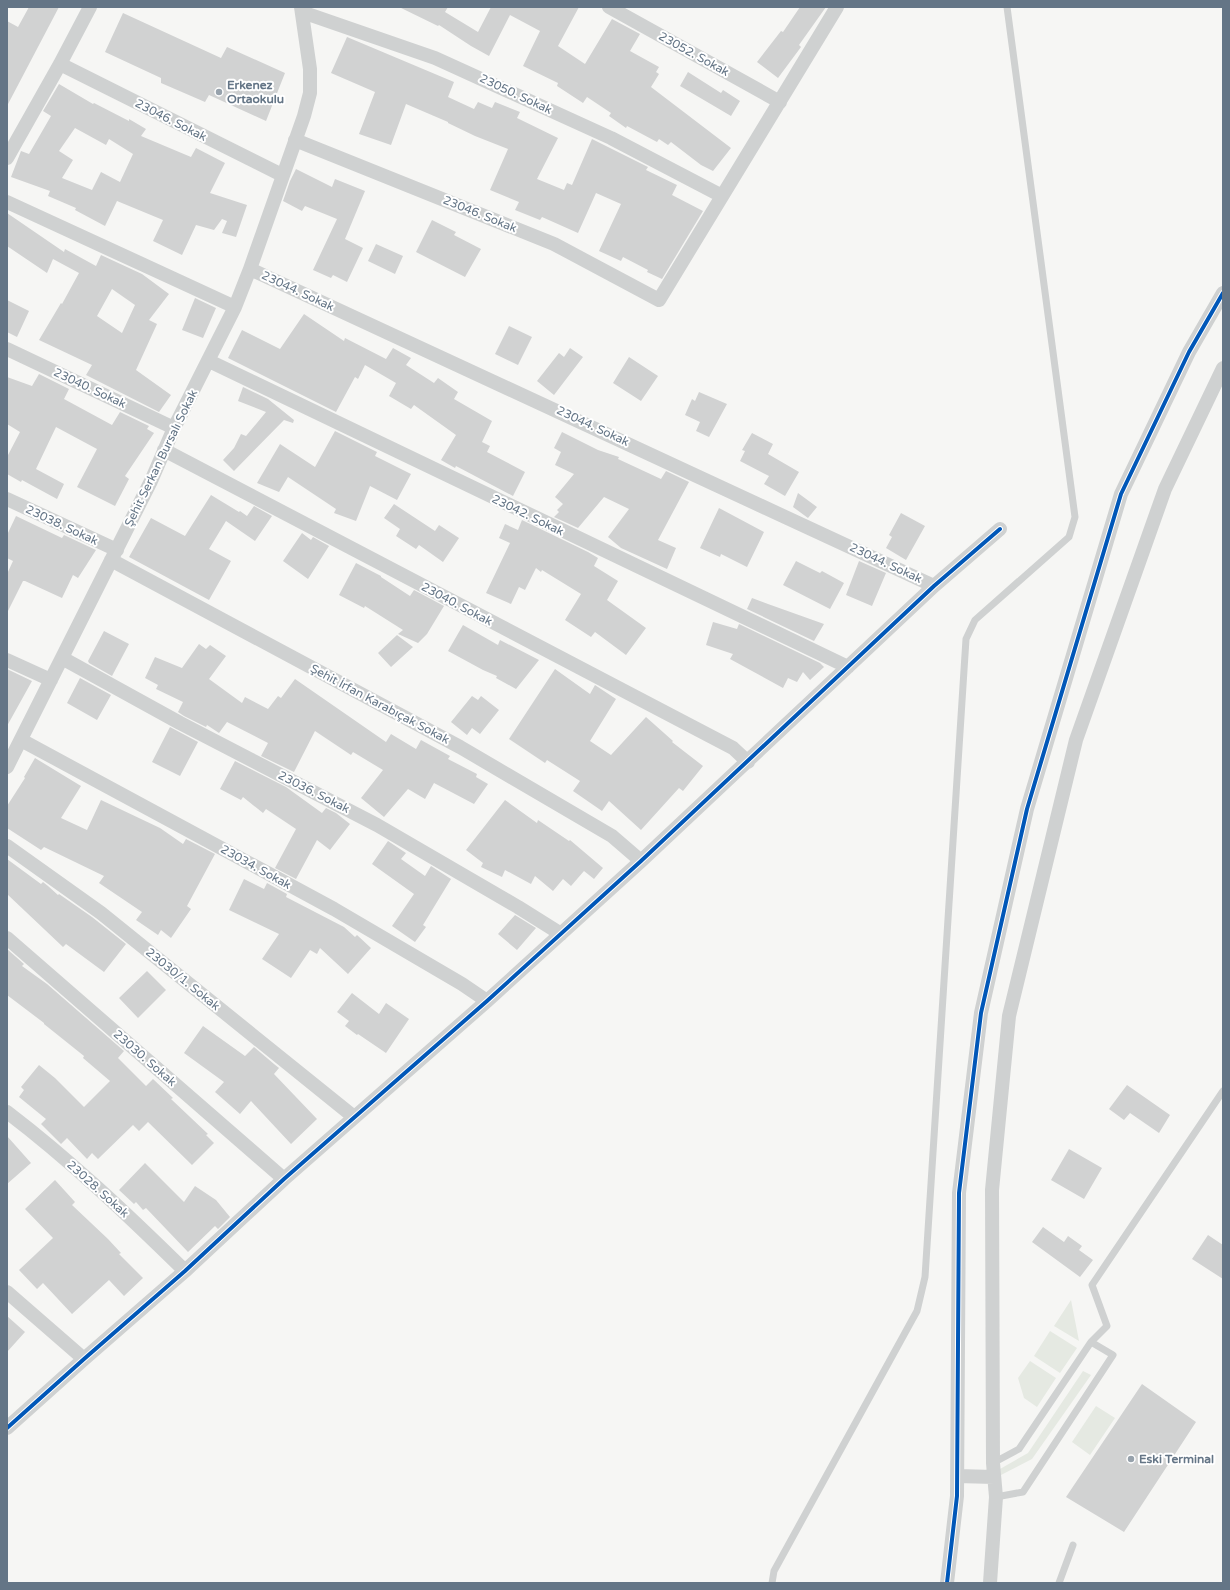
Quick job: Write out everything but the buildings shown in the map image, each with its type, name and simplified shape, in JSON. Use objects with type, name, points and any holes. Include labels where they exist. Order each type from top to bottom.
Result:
[{"type":"street","points":[[7,158],[90,7]]},
{"type":"street","name":"23052. Sokak","points":[[609,7],[780,102]]},
{"type":"street","points":[[722,196],[837,7]]},
{"type":"street","name":"Şehit Serkan Bursalı Sokak","points":[[7,767],[151,482],[174,428],[209,362],[235,307],[250,269],[310,93],[310,69],[301,10]]},
{"type":"street","name":"23050. Sokak","points":[[301,10],[436,58],[611,138],[722,196]]},
{"type":"street","name":"23046. Sokak","points":[[60,64],[282,175]]},
{"type":"street","name":"23046. Sokak","points":[[295,140],[554,244],[659,300],[722,196]]},
{"type":"street","points":[[7,202],[235,307]]},
{"type":"street","name":"23044. Sokak","points":[[250,269],[934,586]]},
{"type":"street","points":[[947,1583],[957,1496],[959,1192],[981,1013],[1023,824],[1121,494],[1189,352],[1223,293]]},
{"type":"street","name":"23040. Sokak","points":[[7,349],[174,428]]},
{"type":"street","name":"23042. Sokak","points":[[209,362],[848,667]]},
{"type":"street","points":[[990,1583],[996,1497],[993,1463],[992,1190],[1009,1016],[1076,740],[1165,489],[1223,368]]},
{"type":"street","name":"23040. Sokak","points":[[164,450],[733,748],[748,762]]},
{"type":"street","name":"23038. Sokak","points":[[7,499],[114,555]]},
{"type":"street","points":[[7,1428],[185,1271],[284,1179],[487,1001],[748,762],[934,586],[1000,529]]},
{"type":"street","name":"Şehit İrfan Karabıçak Sokak","points":[[114,555],[460,747],[612,836],[641,861]]},
{"type":"street","name":"23036. Sokak","points":[[62,658],[180,723],[377,825],[518,907],[561,934]]},
{"type":"street","points":[[7,660],[51,680]]},
{"type":"street","name":"23034. Sokak","points":[[21,740],[334,909],[462,984],[487,1001]]},
{"type":"street","name":"23030/1. Sokak","points":[[7,846],[100,913],[354,1118]]},
{"type":"street","name":"23030. Sokak","points":[[7,938],[284,1179]]},
{"type":"street","name":"23028. Sokak","points":[[7,1112],[104,1193],[185,1271]]},
{"type":"street","points":[[7,1292],[84,1359]]},
{"type":"street","points":[[957,1476],[994,1477]]},
{"type":"lane","points":[[772,1583],[774,1571],[917,1311],[925,1277],[966,639],[975,620],[1069,537],[1075,517],[1007,7]]},
{"type":"lane","points":[[993,1463],[1018,1449],[1091,1342],[1107,1326],[1092,1285],[1223,1091]]},
{"type":"lane","points":[[996,1497],[1023,1492],[1113,1356],[1091,1342]]},
{"type":"lane","points":[[1059,1583],[1073,1545]]},
{"type":"shaded area","points":[[1071,1300],[1079,1341],[1054,1326]]},
{"type":"shaded area","points":[[1050,1331],[1077,1348],[1060,1373],[1034,1356]]},
{"type":"shaded area","points":[[1030,1361],[1056,1378],[1037,1407],[1024,1398],[1018,1378]]},
{"type":"shaded area","points":[[1083,1371],[1091,1375],[1032,1459],[1001,1475],[1000,1469],[1028,1453]]},
{"type":"shaded area","points":[[1096,1406],[1115,1418],[1090,1455],[1072,1442]]},
{"type":"cycle path","points":[[947,1583],[957,1496],[959,1193],[981,1013],[1027,809],[1121,494],[1189,352],[1223,293]]},
{"type":"cycle path","points":[[7,1428],[185,1271],[284,1179],[487,1001],[641,861],[934,586],[1000,529]]},
{"type":"place","name":"Erkenez Ortaokulu","points":[[219,92]]},
{"type":"place","name":"Eski Terminal","points":[[1131,1459]]}]
